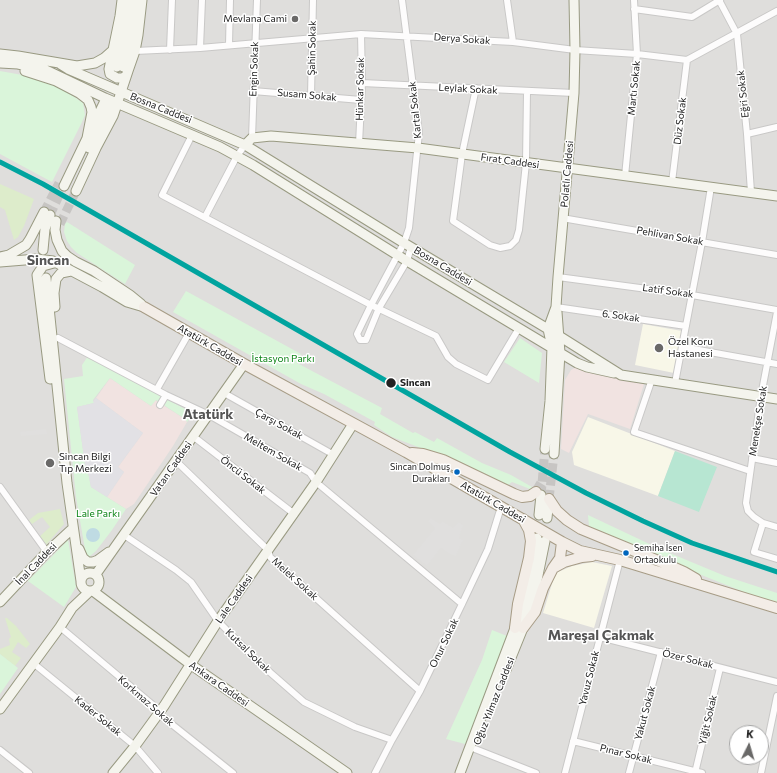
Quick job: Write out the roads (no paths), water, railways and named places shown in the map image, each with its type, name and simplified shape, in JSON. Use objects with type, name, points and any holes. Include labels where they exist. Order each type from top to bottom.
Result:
[{"type":"main road","points":[[119,68],[113,50],[122,0]]},
{"type":"main road","points":[[91,119],[108,102],[121,92],[119,68],[128,0]]},
{"type":"main road","points":[[119,68],[129,43],[136,0]]},
{"type":"main road","points":[[113,116],[108,102],[105,85],[135,51],[142,0]]},
{"type":"main road","name":"Polatlı Caddesi","points":[[548,329],[556,307],[562,218],[574,94],[574,0]]},
{"type":"main road","points":[[0,54],[77,66],[87,65],[104,58],[113,50]]},
{"type":"main road","name":"Bosna Caddesi","points":[[0,63],[18,64],[46,70],[108,102],[136,111],[237,156],[407,261],[577,363],[587,367],[621,375],[777,399]]},
{"type":"main road","name":"Bosna Caddesi","points":[[60,64],[68,69],[121,92],[249,142],[407,245],[548,329],[621,375]]},
{"type":"main road","points":[[0,69],[33,73],[56,81],[79,93],[88,100],[91,107],[91,119],[87,138]]},
{"type":"main road","points":[[67,187],[70,162],[82,149],[108,102]]},
{"type":"main road","points":[[67,187],[108,102]]},
{"type":"main road","points":[[67,187],[96,148],[113,116],[119,113],[136,111]]},
{"type":"main road","name":"Fırat Caddesi","points":[[249,142],[270,136],[418,148],[777,196]]},
{"type":"main road","points":[[42,250],[45,229],[52,218]]},
{"type":"main road","points":[[0,257],[9,255],[26,245],[30,239],[52,218]]},
{"type":"main road","points":[[52,218],[57,240],[62,251],[76,262],[94,271],[130,294],[144,307]]},
{"type":"main road","points":[[0,262],[37,259],[57,263],[127,302],[144,307]]},
{"type":"main road","points":[[57,263],[50,263],[43,266],[41,276],[51,386],[59,401]]},
{"type":"main road","points":[[0,267],[32,266],[36,268],[41,276]]},
{"type":"main road","points":[[71,271],[65,271],[58,276],[54,284],[54,301],[63,384],[59,401],[73,528],[81,583],[85,589],[92,591]]},
{"type":"main road","name":"Atatürk Caddesi","points":[[144,307],[244,364],[406,452],[580,551],[620,560],[777,608]]},
{"type":"main road","points":[[554,454],[560,353],[556,307]]},
{"type":"main road","points":[[545,449],[550,401],[552,347],[548,329]]},
{"type":"main road","points":[[559,377],[569,366],[577,363]]},
{"type":"main road","name":"Vatan Caddesi","points":[[96,574],[244,364]]},
{"type":"main road","name":"Lale Caddesi","points":[[113,773],[159,714],[218,621],[316,482],[353,424]]},
{"type":"main road","points":[[406,452],[423,454],[443,460],[522,497],[542,495]]},
{"type":"main road","points":[[542,495],[543,517]]},
{"type":"main road","points":[[542,495],[567,520],[581,529],[684,572],[710,588]]},
{"type":"main road","points":[[519,628],[518,604],[529,558],[530,535],[524,520]]},
{"type":"main road","name":"İnal Caddesi","points":[[1,599],[73,528]]},
{"type":"main road","points":[[519,628],[541,540]]},
{"type":"main road","points":[[75,541],[83,558],[88,562],[98,560],[113,549]]},
{"type":"main road","points":[[519,628],[535,612],[543,588],[560,558],[562,542]]},
{"type":"main road","points":[[553,568],[564,562],[582,557],[600,556]]},
{"type":"main road","points":[[0,709],[60,628],[72,608],[86,574],[91,572],[96,574],[100,579],[99,585],[72,608]]},
{"type":"main road","name":"Ankara Caddesi","points":[[92,591],[190,664],[347,773]]},
{"type":"main road","name":"Oğuz Yılmaz Caddesi","points":[[466,773],[519,628]]},
{"type":"main road","name":"Oğuz Yılmaz Caddesi","points":[[460,773],[519,628]]},
{"type":"street","points":[[170,50],[172,0]]},
{"type":"street","points":[[200,48],[202,0]]},
{"type":"street","points":[[228,45],[230,0]]},
{"type":"street","name":"Engin Sokak","points":[[249,142],[257,0]]},
{"type":"street","name":"Şahin Sokak","points":[[311,96],[313,0]]},
{"type":"street","name":"Kartal Sokak","points":[[371,305],[357,334],[360,340],[366,340],[379,308],[407,261],[407,245],[419,133],[402,0]]},
{"type":"street","points":[[508,0],[513,42]]},
{"type":"street","name":"Martı Sokak","points":[[625,176],[637,54],[634,0]]},
{"type":"street","points":[[634,9],[692,16],[720,0]]},
{"type":"street","name":"Eğri Sokak","points":[[720,0],[737,34],[751,192]]},
{"type":"street","points":[[687,60],[777,11]]},
{"type":"street","name":"Derya Sokak","points":[[135,51],[200,48],[255,42],[361,34],[513,42],[575,50],[637,54],[687,60]]},
{"type":"street","name":"Hünkar Sokak","points":[[359,144],[362,83],[361,34]]},
{"type":"street","name":"Düz Sokak","points":[[672,182],[687,60]]},
{"type":"street","name":"Leylak Sokak","points":[[362,83],[574,94]]},
{"type":"street","points":[[476,88],[462,154],[453,221],[490,245],[500,248],[510,246],[516,240],[518,230],[526,163],[527,92]]},
{"type":"street","name":"Susam Sokak","points":[[253,91],[361,100]]},
{"type":"street","points":[[747,134],[777,127]]},
{"type":"street","points":[[192,136],[162,195],[371,305],[436,336],[448,357],[456,364],[488,380],[519,328]]},
{"type":"street","points":[[205,217],[237,156],[249,142]]},
{"type":"street","points":[[675,383],[702,242],[710,187]]},
{"type":"street","name":"Pehlivan Sokak","points":[[562,218],[777,255]]},
{"type":"street","points":[[371,305],[397,254],[407,245]]},
{"type":"street","name":"Latif Sokak","points":[[558,277],[692,294],[777,311]]},
{"type":"street","name":"6. Sokak","points":[[556,307],[686,326]]},
{"type":"street","name":"Menekşe Sokak","points":[[763,523],[748,511],[746,503],[761,396],[777,311]]},
{"type":"street","points":[[157,389],[189,333]]},
{"type":"street","name":"Meltem Sokak","points":[[58,338],[166,395],[209,415],[310,473],[316,482],[462,604]]},
{"type":"street","points":[[682,347],[777,364]]},
{"type":"street","points":[[652,379],[634,432],[750,471]]},
{"type":"street","name":"Çarşı Sokak","points":[[224,393],[334,455]]},
{"type":"street","points":[[160,405],[166,395]]},
{"type":"street","name":"Öncü Sokak","points":[[194,437],[293,513]]},
{"type":"street","points":[[752,458],[777,463]]},
{"type":"street","name":"Melek Sokak","points":[[176,461],[268,550],[270,557],[420,691]]},
{"type":"street","points":[[0,487],[47,552]]},
{"type":"street","name":"Onur Sokak","points":[[376,773],[392,740],[420,691],[488,549],[501,507]]},
{"type":"street","points":[[777,527],[763,523],[754,552],[777,559]]},
{"type":"street","name":"Kutsal Sokak","points":[[124,535],[176,570],[191,582],[218,621],[257,661],[304,702],[355,727],[392,740]]},
{"type":"street","name":"Yavuz Sokak","points":[[565,773],[620,560]]},
{"type":"street","name":"Korkmaz Sokak","points":[[60,628],[153,705],[159,714],[233,773]]},
{"type":"street","name":"Özer Sokak","points":[[600,637],[777,682]]},
{"type":"street","name":"Yakut Sokak","points":[[629,773],[660,652]]},
{"type":"street","name":"Kader Sokak","points":[[33,663],[135,746],[158,773]]},
{"type":"street","name":"Yiğit Sokak","points":[[697,773],[720,668]]},
{"type":"street","points":[[761,773],[777,696]]},
{"type":"street","name":"Pınar Sokak","points":[[573,741],[697,773]]},
{"type":"street","points":[[475,749],[536,773]]},
{"type":"street","points":[[0,750],[29,773]]},
{"type":"water","points":[[93,528],[98,530],[100,535],[98,540],[93,542],[88,540],[86,535],[88,530]]},
{"type":"tunnel","points":[[110,105],[123,67]]},
{"type":"tunnel","points":[[104,103],[115,70]]},
{"type":"tunnel","points":[[44,212],[59,183]]},
{"type":"tunnel","points":[[50,215],[62,189]]},
{"type":"tunnel","points":[[60,224],[76,191]]},
{"type":"tunnel","points":[[541,495],[545,449]]},
{"type":"tunnel","points":[[549,499],[554,454]]},
{"type":"tunnel","points":[[536,492],[542,482]]},
{"type":"place","name":"Mevlana Cami","points":[[295,19]]},
{"type":"place","name":"Özel Koru Hastanesi","points":[[659,348]]},
{"type":"place","name":"Sincan","points":[[391,383]]},
{"type":"place","name":"Sincan Bilgi Tıp Merkezi","points":[[50,463]]},
{"type":"place","name":"Sincan Dolmuş Durakları","points":[[457,472]]},
{"type":"place","name":"Semiha İsen Ortaokulu","points":[[626,553]]},
{"type":"district","name":"Sincan","points":[[48,260]]},
{"type":"district","name":"Atatürk","points":[[208,414]]},
{"type":"district","name":"Mareşal Çakmak","points":[[601,635]]},
{"type":"park label","name":"İstasyon Parkı","points":[[283,359]]},
{"type":"park label","name":"Lale Parkı","points":[[98,514]]}]
